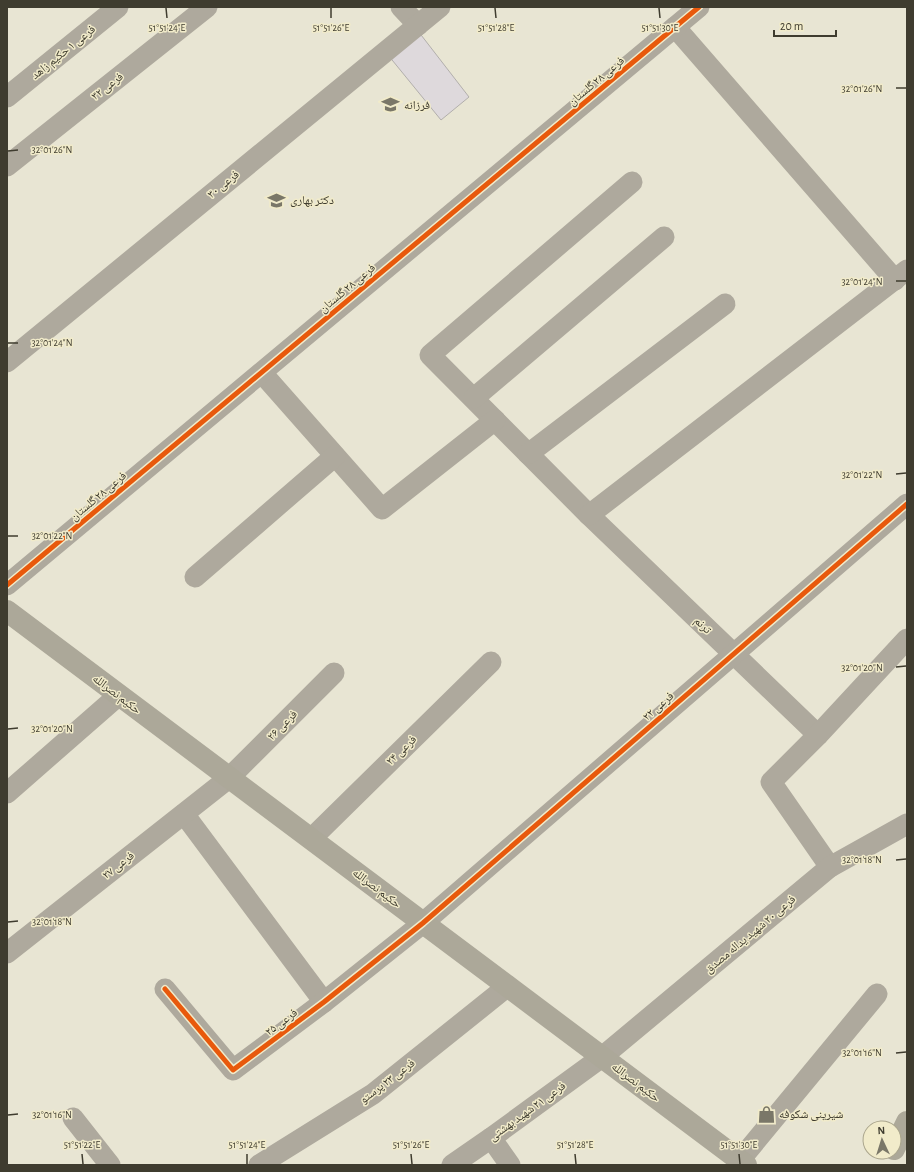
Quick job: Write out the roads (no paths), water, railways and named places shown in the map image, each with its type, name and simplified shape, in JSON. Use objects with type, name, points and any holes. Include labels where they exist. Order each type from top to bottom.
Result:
[{"type":"main road","name":"حکیم نصرالله","points":[[7,611],[743,1163]]},
{"type":"main road","points":[[902,1132],[907,1122]]},
{"type":"street","name":"فرعی ۱ حکیم زاهد","points":[[7,97],[118,7]]},
{"type":"street","name":"فرعی ۳۲","points":[[7,166],[207,7]]},
{"type":"street","points":[[401,7],[418,25]]},
{"type":"street","name":"فرعی ۳۰","points":[[7,362],[440,7]]},
{"type":"street","name":"فرعی ۲۸ گلستان","points":[[7,585],[700,7]]},
{"type":"street","points":[[589,515],[901,275],[675,27]]},
{"type":"street","name":"ترنم","points":[[632,182],[430,355],[589,515],[818,735]]},
{"type":"street","points":[[474,398],[664,237]]},
{"type":"street","points":[[528,454],[724,304]]},
{"type":"street","points":[[262,373],[382,509],[495,420]]},
{"type":"street","points":[[195,577],[335,456]]},
{"type":"street","name":"فرعی ۲۲","points":[[423,923],[907,504]]},
{"type":"street","points":[[830,868],[771,782],[818,735],[907,639]]},
{"type":"street","name":"فرعی ۲۴","points":[[311,838],[490,662]]},
{"type":"street","name":"فرعی ۲۶","points":[[229,778],[334,673]]},
{"type":"street","points":[[7,792],[119,695]]},
{"type":"street","name":"فرعی ۲۷","points":[[7,953],[229,778]]},
{"type":"street","points":[[184,814],[324,1002]]},
{"type":"street","name":"فرعی ۲۰ شهید یداله مصدق","points":[[602,1057],[830,868],[907,824]]},
{"type":"street","name":"فرعی ۲۵","points":[[165,989],[233,1070],[324,1002],[423,923]]},
{"type":"street","name":"فرعی ۲۳ پرستو","points":[[259,1165],[373,1094],[508,986]]},
{"type":"street","points":[[743,1163],[878,994]]},
{"type":"street","name":"فرعی ۲۱ شهید بهشتی","points":[[452,1165],[602,1057]]},
{"type":"street","points":[[73,1118],[110,1165]]},
{"type":"street","points":[[491,1138],[510,1165]]},
{"type":"place","name":"فرزانه","points":[[391,105]]},
{"type":"place","name":"دکتر بهاری","points":[[277,200]]},
{"type":"place","name":"شیرینی شکوفه","points":[[766,1114]]}]
